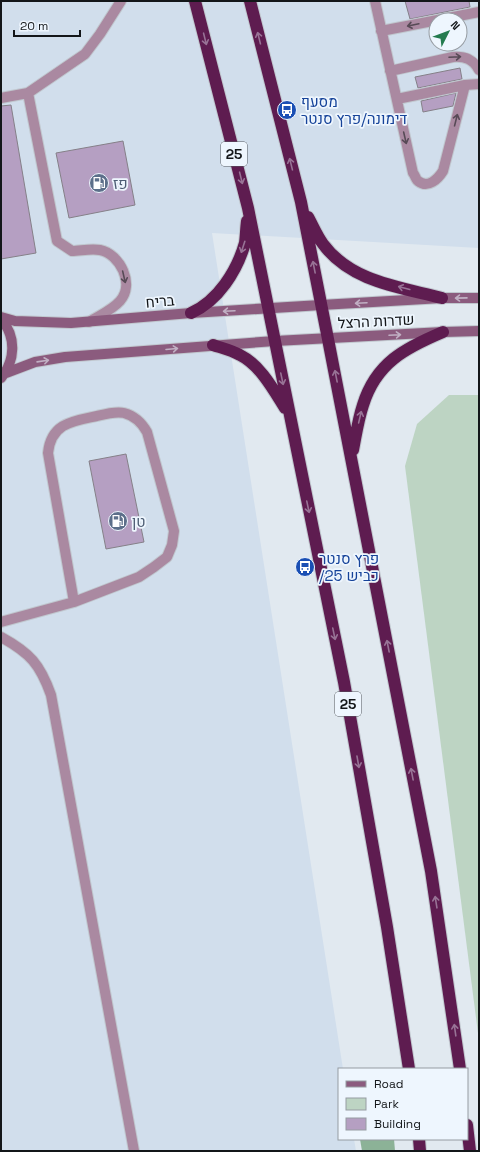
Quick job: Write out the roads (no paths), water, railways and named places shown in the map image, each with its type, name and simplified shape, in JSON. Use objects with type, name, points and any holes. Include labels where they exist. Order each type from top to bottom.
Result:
[{"type":"highway","name":"25","points":[[195,1],[248,208],[344,682],[387,927],[409,1068]]},
{"type":"highway","points":[[250,1],[301,202],[328,338],[431,871],[460,1068]]},
{"type":"highway","points":[[301,202],[323,245],[344,266],[355,273],[374,280],[442,298]]},
{"type":"highway","points":[[191,313],[199,310],[211,300],[231,275],[245,242],[248,208]]},
{"type":"highway","points":[[351,455],[367,393],[375,378],[386,365],[401,353],[418,343],[443,332]]},
{"type":"highway","points":[[213,345],[240,355],[254,366],[275,391],[290,415]]},
{"type":"highway","points":[[468,1134],[470,1151]]},
{"type":"street","name":"שדרות הרצל","points":[[321,305],[442,298],[479,298]]},
{"type":"street","name":"בריח","points":[[1,318],[15,321],[71,323],[191,313],[321,305]]},
{"type":"street","points":[[1,318],[10,333],[12,346],[11,360],[3,375]]},
{"type":"street","name":"שדרות הרצל","points":[[274,341],[479,331]]},
{"type":"street","points":[[3,375],[35,362],[66,357],[274,341]]},
{"type":"lane","points":[[1,98],[28,93],[85,54],[121,1]]},
{"type":"lane","points":[[375,1],[413,173],[418,181],[424,184],[433,183],[443,171],[465,85]]},
{"type":"lane","points":[[381,31],[479,12]]},
{"type":"lane","points":[[390,70],[453,57],[467,58],[473,62],[479,70]]},
{"type":"lane","points":[[397,99],[465,85],[479,84]]},
{"type":"lane","points":[[28,93],[57,241],[72,251],[100,250],[112,255],[121,265],[125,277],[126,289],[121,300],[114,307],[89,322]]},
{"type":"lane","points":[[1,622],[74,602],[139,577],[166,557],[172,545],[174,531],[147,432],[142,423],[124,413],[112,413],[68,422],[60,427],[49,442],[48,452],[74,602]]},
{"type":"lane","points":[[1,637],[15,645],[36,663],[44,676],[51,695],[134,1151]]},
{"type":"place","name":"מסעף דימונה/פרץ סנטר","points":[[287,110]]},
{"type":"place","name":"פז","points":[[99,183]]},
{"type":"place","name":"טן","points":[[118,521]]},
{"type":"place","name":"פרץ סנטר /כביש 25","points":[[305,567]]}]
